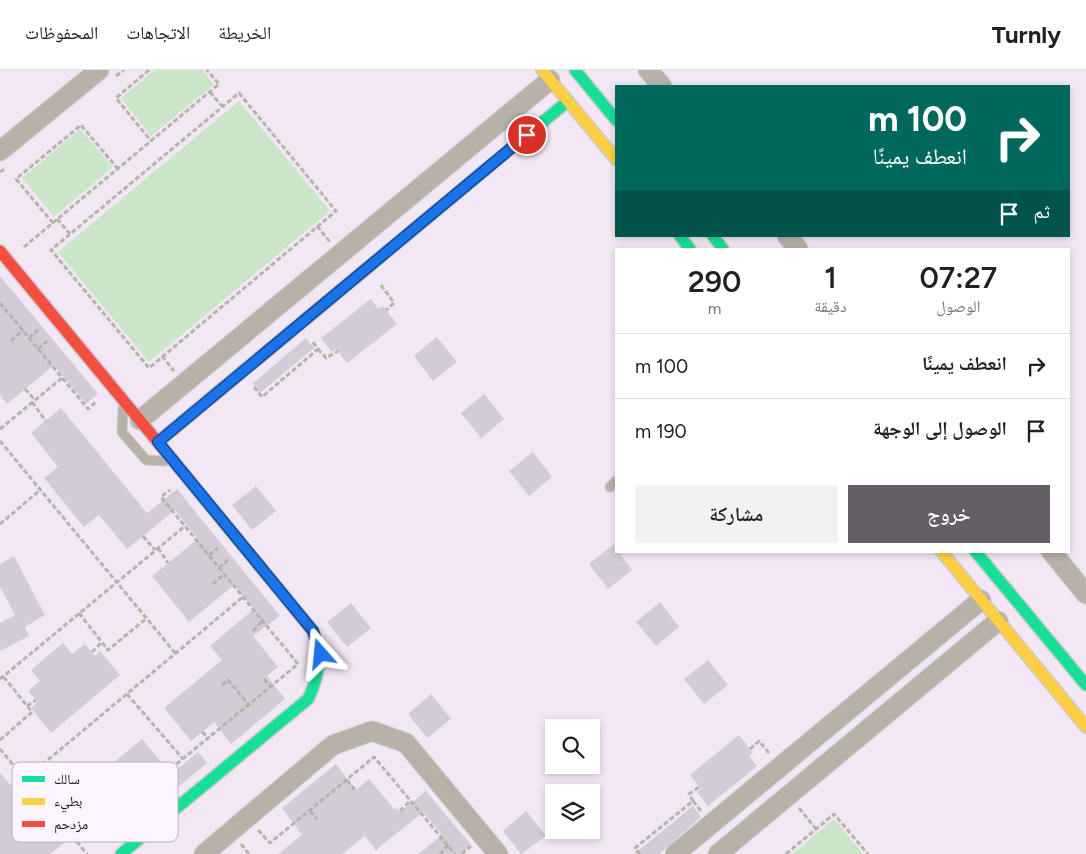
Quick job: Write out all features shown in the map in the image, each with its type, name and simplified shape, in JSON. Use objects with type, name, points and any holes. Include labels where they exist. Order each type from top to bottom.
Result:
[{"type":"street","points":[[0,152],[98,70]]},
{"type":"street","points":[[575,70],[615,119]]},
{"type":"street","points":[[648,70],[661,85]]},
{"type":"street","points":[[140,420],[546,75],[615,158]]},
{"type":"street","points":[[158,442],[568,101]]},
{"type":"street","points":[[681,237],[689,248]]},
{"type":"street","points":[[714,237],[723,248]]},
{"type":"street","points":[[788,237],[797,248]]},
{"type":"street","points":[[0,251],[313,631],[321,654],[318,680],[308,699],[178,807]]},
{"type":"street","points":[[943,553],[1086,727]]},
{"type":"street","points":[[977,553],[1086,685]]},
{"type":"street","points":[[1053,553],[1086,594]]},
{"type":"street","points":[[675,854],[774,766],[981,600]]},
{"type":"street","points":[[718,854],[793,798],[998,621]]},
{"type":"street","points":[[204,854],[333,745],[372,731],[406,743],[498,854]]},
{"type":"street","points":[[774,766],[793,798]]},
{"type":"street","points":[[121,854],[135,842]]},
{"type":"lane","points":[[124,401],[122,432],[146,460],[174,461]]},
{"type":"path","points":[[150,70],[116,98],[151,141]]},
{"type":"path","points":[[17,252],[219,84],[206,70]]},
{"type":"path","points":[[210,92],[222,107]]},
{"type":"path","points":[[239,93],[336,211],[318,226],[148,368],[51,250],[239,93]]},
{"type":"path","points":[[53,223],[16,179],[80,125],[118,169]]},
{"type":"path","points":[[57,219],[70,234]]},
{"type":"path","points":[[318,226],[335,248]]},
{"type":"path","points":[[379,283],[394,303],[386,310]]},
{"type":"path","points":[[0,303],[88,409],[99,400]]},
{"type":"path","points":[[12,342],[23,330]]},
{"type":"path","points":[[318,349],[326,358],[338,351]]},
{"type":"path","points":[[162,356],[179,378]]},
{"type":"path","points":[[0,429],[62,378]]},
{"type":"path","points":[[25,389],[46,421]]},
{"type":"path","points":[[0,441],[176,654]]},
{"type":"path","points":[[172,488],[161,497],[298,664],[178,763]]},
{"type":"path","points":[[0,524],[40,490]]},
{"type":"path","points":[[0,740],[32,712],[1,677],[185,526]]},
{"type":"path","points":[[143,536],[168,562]]},
{"type":"path","points":[[213,584],[224,574]]},
{"type":"path","points":[[45,762],[243,596]]},
{"type":"path","points":[[79,613],[108,650],[147,618]]},
{"type":"path","points":[[253,631],[262,621]]},
{"type":"path","points":[[92,652],[102,642]]},
{"type":"path","points":[[264,679],[271,687]]},
{"type":"path","points":[[222,685],[228,680],[248,705]]},
{"type":"path","points":[[127,694],[183,759]]},
{"type":"path","points":[[27,706],[36,700]]},
{"type":"path","points":[[202,732],[209,738]]},
{"type":"path","points":[[750,749],[759,741],[774,766]]},
{"type":"path","points":[[0,749],[12,763]]},
{"type":"path","points":[[255,830],[259,830],[270,843],[374,757],[455,854]]},
{"type":"path","points":[[346,780],[355,790]]},
{"type":"path","points":[[693,801],[689,794],[699,787]]},
{"type":"path","points":[[793,798],[816,829]]},
{"type":"path","points":[[400,811],[410,801]]},
{"type":"path","points":[[310,811],[317,819]]},
{"type":"path","points":[[786,854],[834,814],[868,854]]},
{"type":"path","points":[[77,842],[87,854]]},
{"type":"path","points":[[241,842],[241,845],[249,854]]},
{"type":"path","points":[[440,854],[448,845]]},
{"type":"green space","points":[[155,70],[202,70],[214,85],[151,136],[121,98]]},
{"type":"green space","points":[[239,101],[330,211],[149,362],[58,252]]},
{"type":"green space","points":[[80,129],[113,167],[54,217],[22,178]]},
{"type":"green space","points":[[834,819],[863,854],[792,854]]},
{"type":"building","points":[[0,276],[98,394],[86,404],[54,365],[7,404],[0,395]]},
{"type":"building","points":[[371,299],[378,309],[383,306],[397,324],[347,363],[336,349],[332,352],[321,338]]},
{"type":"building","points":[[437,337],[457,362],[433,381],[414,356]]},
{"type":"building","points":[[306,338],[314,348],[260,393],[253,383]]},
{"type":"building","points":[[484,394],[504,419],[481,438],[461,413]]},
{"type":"building","points":[[61,408],[147,513],[177,489],[280,616],[253,636],[278,667],[267,676],[285,699],[231,744],[214,722],[191,741],[164,708],[222,660],[210,646],[254,609],[234,585],[189,622],[152,576],[198,539],[175,510],[127,549],[99,515],[84,527],[44,478],[58,467],[31,433]]},
{"type":"building","points":[[533,452],[552,477],[529,496],[509,471]]},
{"type":"building","points":[[256,486],[276,511],[252,530],[232,505]]},
{"type":"building","points":[[613,545],[615,553],[619,553],[632,570],[608,589],[589,564]]},
{"type":"building","points":[[14,556],[45,615],[25,627],[29,636],[0,651],[0,623],[15,615],[0,587],[0,564]]},
{"type":"building","points":[[660,602],[679,627],[656,646],[636,622]]},
{"type":"building","points":[[351,603],[371,628],[347,647],[327,622]]},
{"type":"building","points":[[63,643],[72,654],[85,644],[95,656],[100,651],[120,675],[51,733],[31,708],[38,702],[28,691],[40,681],[31,670]]},
{"type":"building","points":[[708,660],[728,685],[704,704],[684,679]]},
{"type":"building","points":[[431,694],[451,719],[427,738],[408,714]]},
{"type":"building","points":[[739,735],[753,753],[749,756],[757,766],[708,806],[697,792],[701,789],[690,775]]},
{"type":"building","points":[[142,739],[161,762],[114,762]]},
{"type":"building","points":[[198,752],[207,763],[178,787],[178,768]]},
{"type":"building","points":[[336,764],[356,790],[369,779],[395,810],[397,808],[400,812],[426,791],[471,845],[460,854],[418,854],[442,835],[423,812],[376,850],[365,836],[342,854],[278,854],[302,835],[282,808]]},
{"type":"building","points":[[0,773],[12,786],[12,842],[65,842],[50,854],[0,854]]},
{"type":"building","points":[[693,806],[701,817],[659,854],[634,854]]},
{"type":"building","points":[[526,811],[545,837],[521,854],[503,831]]},
{"type":"traffic: fast","points":[[575,70],[615,119]]},
{"type":"traffic: fast","points":[[289,333],[568,101]]},
{"type":"traffic: fast","points":[[681,237],[689,248]]},
{"type":"traffic: fast","points":[[714,237],[722,248]]},
{"type":"traffic: fast","points":[[166,452],[313,631],[318,658],[317,674],[308,699],[178,807]]},
{"type":"traffic: fast","points":[[977,553],[1086,685]]},
{"type":"traffic: fast","points":[[121,854],[135,842]]},
{"type":"traffic: slow","points":[[542,70],[615,158]]},
{"type":"traffic: slow","points":[[158,442],[289,333]]},
{"type":"traffic: slow","points":[[943,553],[1086,727]]},
{"type":"traffic: jam","points":[[0,251],[166,452]]},
{"type":"route","points":[[321,654],[313,631],[158,442],[527,135]]}]
